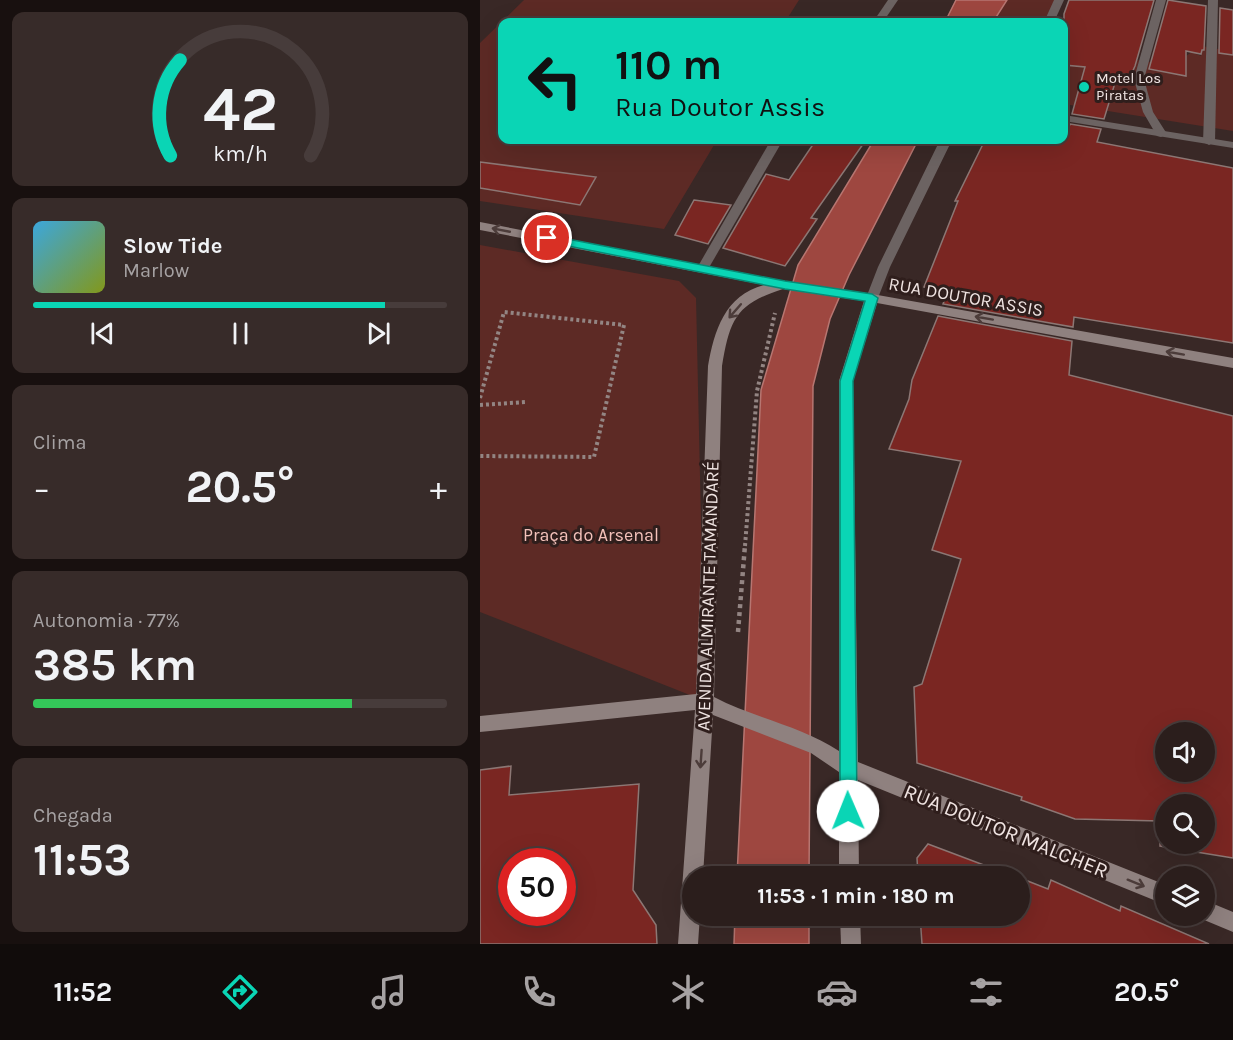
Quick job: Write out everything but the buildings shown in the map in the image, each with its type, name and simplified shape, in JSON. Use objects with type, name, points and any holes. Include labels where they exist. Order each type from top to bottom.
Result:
[{"type":"main road","name":"RUA DOUTOR ASSIS","points":[[480,226],[785,285],[872,298],[1233,363]]},
{"type":"main road","name":"AVENIDA ALMIRANTE TAMANDARÉ","points":[[688,944],[705,701],[715,366],[720,336],[725,323],[745,300],[762,289],[785,285]]},
{"type":"main road","points":[[849,866],[846,381],[872,298]]},
{"type":"main road","points":[[480,724],[705,701]]},
{"type":"main road","name":"RUA DOUTOR MALCHER","points":[[705,701],[730,715],[817,747],[848,767],[1155,891]]},
{"type":"main road","points":[[1215,915],[1233,922]]},
{"type":"main road","points":[[850,926],[851,944]]},
{"type":"street","points":[[881,18],[892,0]]},
{"type":"street","points":[[1051,18],[1059,0]]},
{"type":"street","points":[[1161,0],[1139,79],[1148,112],[1161,134]]},
{"type":"street","points":[[1209,142],[1213,0]]},
{"type":"street","points":[[1068,119],[1233,145]]},
{"type":"street","points":[[703,268],[775,144]]},
{"type":"street","points":[[872,298],[884,267],[944,144]]},
{"type":"path","points":[[738,635],[757,391],[777,306]]},
{"type":"path","points":[[480,398],[504,312],[624,325],[594,457],[480,456]]},
{"type":"path","points":[[480,405],[526,402]]},
{"type":"green space","points":[[524,0],[799,0],[788,18],[506,18]]},
{"type":"green space","points":[[1007,0],[1063,0],[1055,18],[996,18]]},
{"type":"green space","points":[[498,25],[498,144],[715,144],[664,229],[480,201],[480,43]]},
{"type":"green space","points":[[1202,46],[1229,51],[1229,55],[1233,55],[1233,131],[1068,105],[1068,51],[1151,62],[1177,62],[1192,52],[1201,56]]},
{"type":"green space","name":"Praça do Arsenal","points":[[480,245],[679,281],[696,298],[705,701],[480,612]]},
{"type":"shaded area","points":[[956,0],[1007,0],[996,18],[947,18]]},
{"type":"shaded area","points":[[872,144],[916,144],[849,275],[830,319],[813,386],[809,866],[737,866],[761,390],[798,265]]},
{"type":"shaded area","points":[[735,926],[809,926],[809,944],[734,944]]},
{"type":"place","name":"Motel Los Piratas","points":[[1084,87]]},
{"type":"route","points":[[547,238],[785,285],[872,298],[846,381],[848,811]]}]
